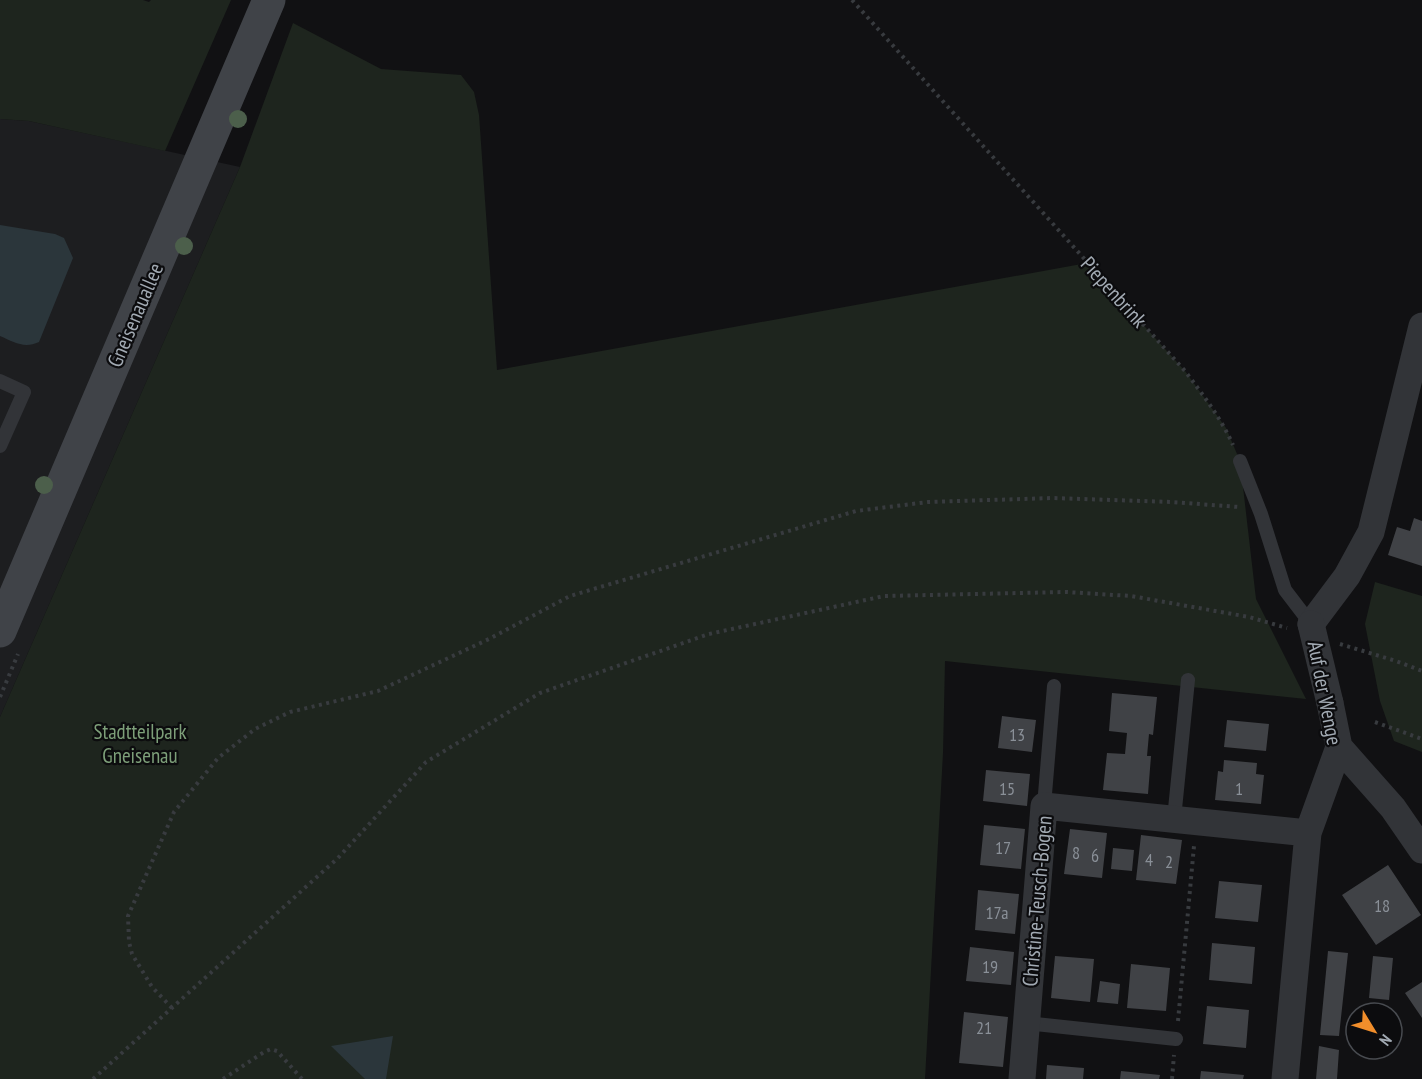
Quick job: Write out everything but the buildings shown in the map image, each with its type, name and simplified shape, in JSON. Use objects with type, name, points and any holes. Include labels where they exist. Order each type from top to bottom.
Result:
[{"type":"main road","name":"Gneisenauallee","points":[[0,631],[269,0]]},
{"type":"street","name":"Auf der Wenge","points":[[1285,1079],[1308,833],[1339,747],[1330,703],[1303,627],[1347,576],[1371,532],[1422,326]]},
{"type":"street","points":[[1339,747],[1394,808],[1422,850]]},
{"type":"street","name":"Christine-Teusch-Bogen","points":[[1022,1079],[1044,806],[1308,833]]},
{"type":"lane","points":[[0,381],[24,392],[0,446]]},
{"type":"lane","points":[[1240,462],[1261,514],[1285,590],[1303,627]]},
{"type":"lane","points":[[1185,820],[1188,680]]},
{"type":"lane","points":[[1044,806],[1054,686]]},
{"type":"lane","points":[[1026,1023],[1176,1039]]},
{"type":"path","name":"Piepenbrink","points":[[852,0],[1185,371],[1226,428],[1240,462]]},
{"type":"path","points":[[171,1008],[152,987],[132,954],[128,916],[174,812],[218,758],[255,729],[290,712],[378,691],[489,639],[570,596],[856,511],[928,502],[1053,498],[1215,505]]},
{"type":"path","points":[[93,1079],[338,858],[426,762],[540,693],[709,634],[884,596],[1066,592],[1131,596],[1303,627]]},
{"type":"path","points":[[1339,644],[1422,671]]},
{"type":"path","points":[[1375,722],[1422,739]]},
{"type":"path","points":[[1172,1079],[1176,1039],[1185,820]]},
{"type":"path","points":[[223,1079],[271,1049],[277,1051],[302,1079]]},
{"type":"shaded area","points":[[0,119],[29,121],[240,167],[0,717]]},
{"type":"shaded area","points":[[0,225],[55,234],[64,238],[73,258],[39,342],[34,344],[19,344],[0,336]]},
{"type":"shaded area","points":[[393,1036],[386,1079],[365,1079],[331,1046]]},
{"type":"green space","points":[[0,0],[143,0],[149,2],[151,0],[231,0],[165,151],[29,121],[0,119]]},
{"type":"green space","name":"Stadtteilpark Gneisenau","points":[[293,23],[381,69],[461,75],[474,92],[479,115],[497,370],[1087,263],[1185,371],[1226,428],[1240,461],[1256,599],[1306,699],[945,661],[943,753],[925,1079],[0,1079],[0,717],[240,167]]},
{"type":"green space","points":[[1375,582],[1422,596],[1422,752],[1394,741],[1380,701],[1365,624]]}]
